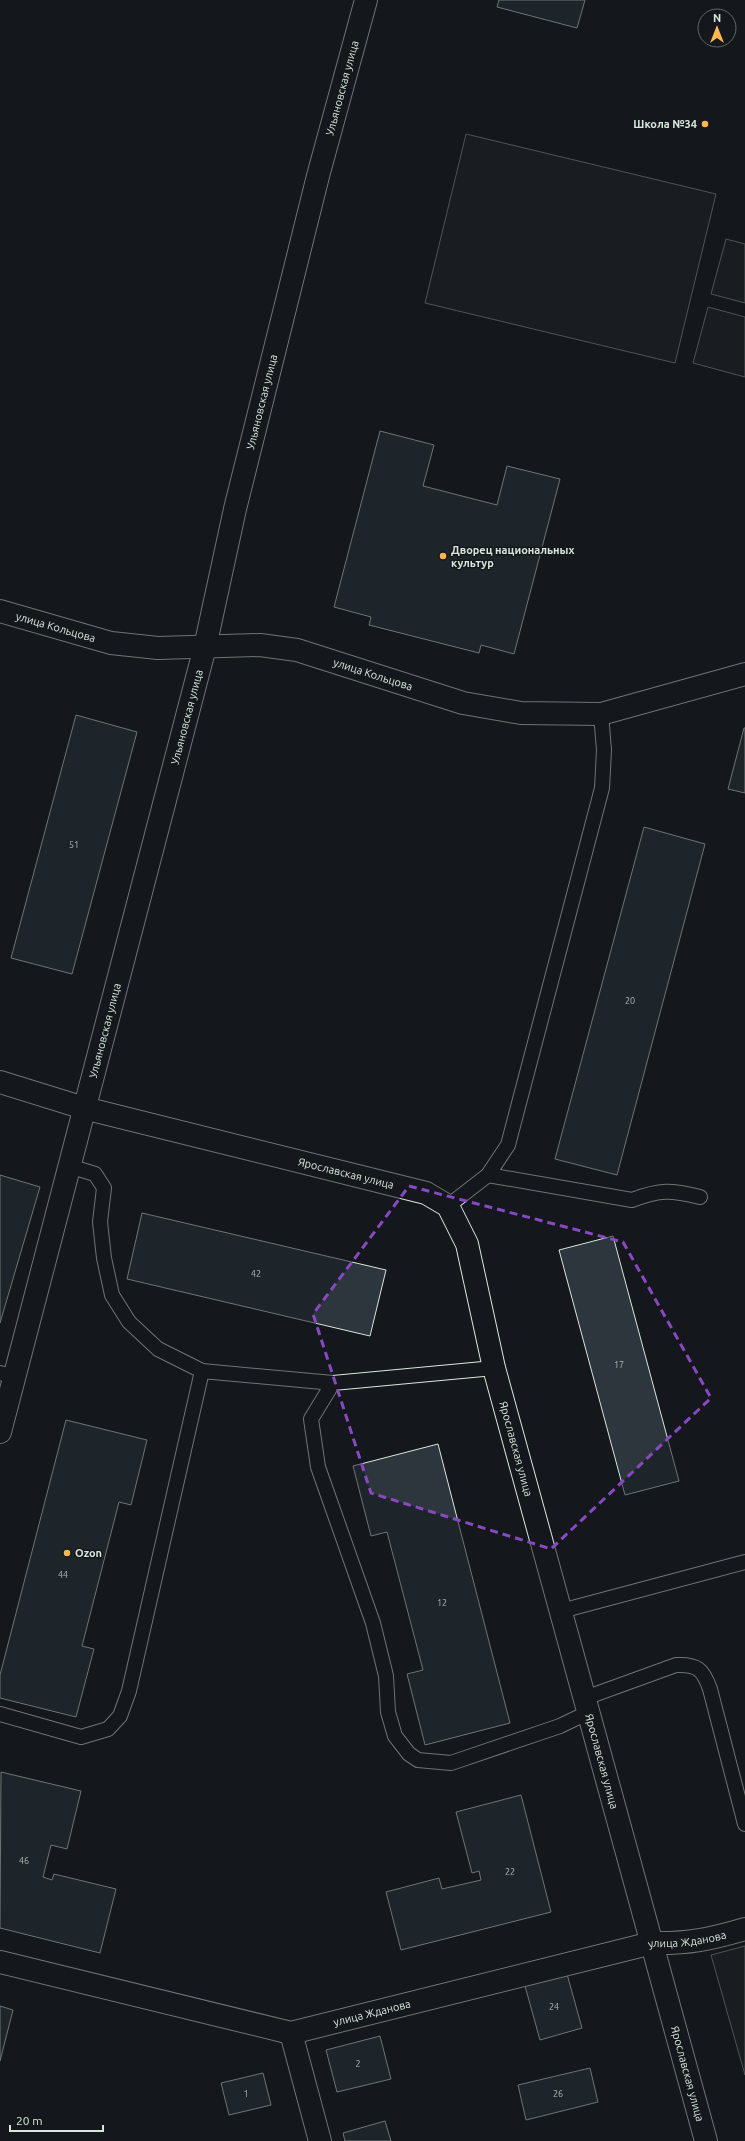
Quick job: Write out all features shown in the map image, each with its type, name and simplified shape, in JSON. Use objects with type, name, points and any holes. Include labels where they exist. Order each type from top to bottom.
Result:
[{"type":"street","name":"Ульяновская улица","points":[[0,1432],[7,1375],[69,1166],[205,647],[238,494],[316,183],[366,0]]},
{"type":"street","name":"улица Кольцова","points":[[0,611],[111,643],[158,648],[260,645],[297,650],[463,703],[521,713],[601,714],[745,674]]},
{"type":"street","name":"Ярославская улица","points":[[0,1082],[84,1108],[426,1193],[448,1206],[467,1244],[494,1368],[706,2141]]},
{"type":"street","name":"улица Жданова","points":[[0,1962],[291,2033],[652,1943],[681,1944],[745,1929]]},
{"type":"street","points":[[291,2033],[320,2141]]},
{"type":"lane","points":[[448,1206],[488,1175],[508,1145],[602,788],[604,750],[601,714]]},
{"type":"lane","points":[[69,1166],[95,1174],[104,1188],[100,1222],[104,1258],[112,1295],[128,1322],[158,1349],[202,1371],[333,1383],[494,1368]]},
{"type":"lane","points":[[488,1175],[632,1200],[653,1192],[679,1191],[700,1197]]},
{"type":"lane","points":[[0,1714],[81,1737],[108,1729],[120,1716],[128,1691],[202,1371]]},
{"type":"lane","points":[[333,1383],[311,1419],[318,1467],[373,1623],[386,1676],[388,1712],[396,1736],[409,1754],[418,1760],[451,1763],[560,1726],[587,1705],[676,1665],[688,1664],[698,1668],[706,1676],[745,1824]]},
{"type":"lane","points":[[561,1611],[745,1562]]},
{"type":"highlighted area","points":[[409,1186],[623,1242],[711,1398],[551,1549],[371,1493],[313,1314]]},
{"type":"shaded area","points":[[466,134],[716,194],[675,363],[425,303]]},
{"type":"shaded area","points":[[726,239],[745,244],[745,303],[711,294]]},
{"type":"shaded area","points":[[708,307],[745,317],[745,377],[693,363]]},
{"type":"shaded area","points":[[745,1946],[745,2075],[711,1955]]},
{"type":"building","points":[[499,0],[585,0],[577,28],[497,7]]},
{"type":"building","name":"Дворец национальных культур","points":[[380,431],[434,445],[423,486],[497,505],[507,466],[560,479],[514,654],[481,645],[479,653],[369,625],[371,617],[334,607]]},
{"type":"building","points":[[76,715],[137,732],[72,974],[11,958]]},
{"type":"building","points":[[745,728],[745,793],[728,789]]},
{"type":"building","points":[[644,827],[705,844],[617,1175],[555,1159]]},
{"type":"building","points":[[0,1175],[40,1187],[0,1323]]},
{"type":"building","points":[[142,1213],[386,1270],[370,1336],[127,1279]]},
{"type":"building","points":[[613,1236],[679,1481],[625,1495],[559,1250]]},
{"type":"building","points":[[66,1420],[147,1440],[131,1505],[119,1502],[82,1646],[94,1649],[76,1717],[0,1698],[0,1675]]},
{"type":"building","points":[[438,1444],[510,1723],[425,1745],[407,1674],[423,1670],[387,1532],[371,1536],[353,1466]]},
{"type":"building","points":[[1,1772],[81,1791],[67,1849],[51,1845],[43,1877],[52,1880],[54,1874],[116,1889],[100,1953],[0,1928]]},
{"type":"building","points":[[521,1795],[551,1912],[401,1950],[386,1892],[439,1878],[442,1889],[481,1880],[479,1871],[472,1873],[456,1812]]},
{"type":"building","points":[[567,1974],[582,2028],[540,2040],[525,1986]]},
{"type":"building","points":[[0,2006],[13,2010],[0,2061]]},
{"type":"building","points":[[380,2036],[391,2079],[337,2092],[326,2050]]},
{"type":"building","points":[[590,2068],[598,2102],[526,2120],[518,2085]]},
{"type":"building","points":[[263,2073],[271,2105],[229,2115],[221,2083]]},
{"type":"building","points":[[385,2121],[391,2141],[345,2141],[343,2133]]},
{"type":"place","name":"Школа №34","points":[[705,124]]},
{"type":"place","name":"Дворец национальных культур","points":[[443,556]]},
{"type":"place","name":"Ozon","points":[[67,1553]]}]
